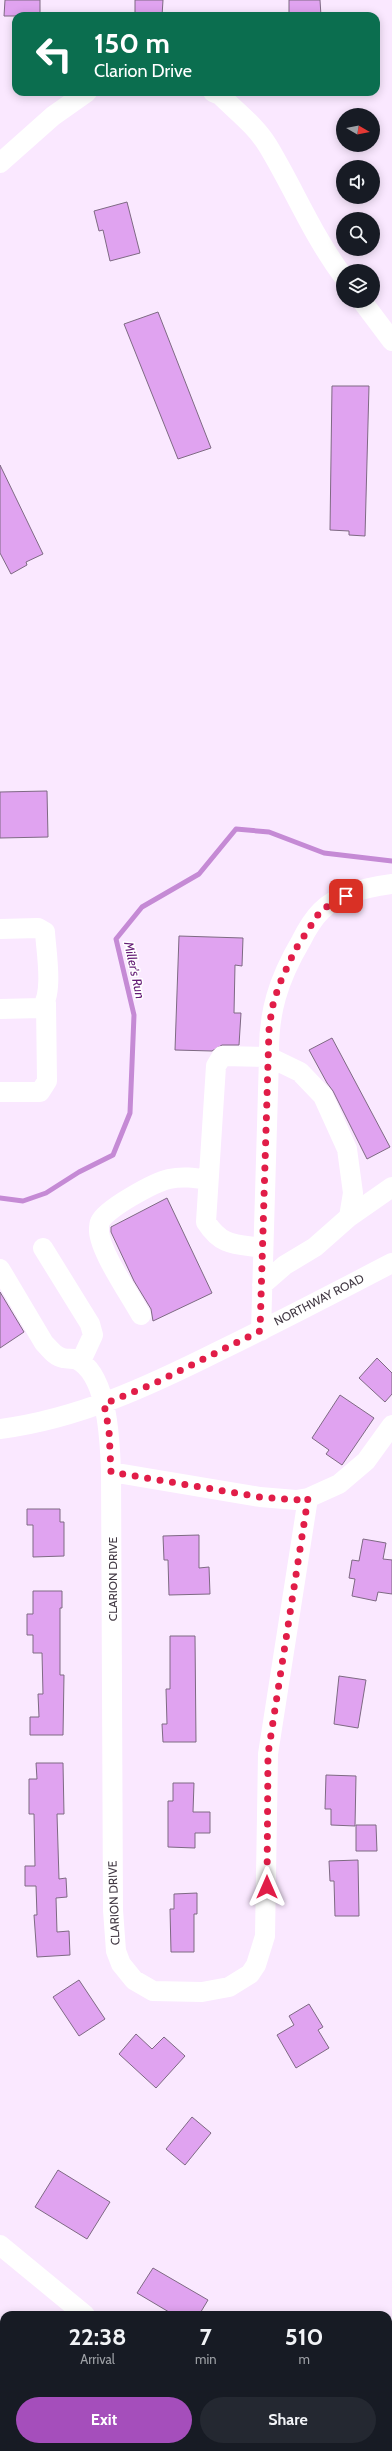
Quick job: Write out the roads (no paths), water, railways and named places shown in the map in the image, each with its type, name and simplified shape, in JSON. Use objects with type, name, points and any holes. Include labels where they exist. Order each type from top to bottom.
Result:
[{"type":"street","points":[[0,163],[53,116],[81,96]]},
{"type":"street","points":[[221,96],[254,127],[268,145],[295,197],[336,264]]},
{"type":"street","points":[[367,308],[392,341]]},
{"type":"street","points":[[260,1331],[269,1030],[272,1008],[289,961],[321,910],[346,896],[392,884]]},
{"type":"street","points":[[0,929],[38,928],[45,932],[48,992],[46,1002],[47,1081],[40,1092],[0,1092],[0,1084]]},
{"type":"street","points":[[0,1009],[41,1008],[46,1002]]},
{"type":"street","points":[[263,1248],[225,1242],[215,1236],[206,1222],[216,1066],[222,1056],[269,1057],[300,1072],[323,1096],[348,1149],[353,1193],[349,1217]]},
{"type":"street","points":[[141,1315],[104,1249],[99,1232],[100,1222],[107,1213],[139,1193],[168,1179],[188,1177],[208,1180]]},
{"type":"street","points":[[262,1285],[285,1265],[315,1247],[349,1217],[392,1186]]},
{"type":"street","points":[[0,1269],[44,1343],[53,1353],[63,1358],[72,1357],[80,1362],[93,1335],[90,1324],[43,1248]]},
{"type":"street","name":"NORTHWAY ROAD","points":[[0,1429],[57,1417],[104,1404],[153,1384],[392,1263]]},
{"type":"street","name":"CLARION DRIVE","points":[[80,1362],[90,1371],[104,1404],[109,1430],[111,1472],[113,1910],[116,1951],[121,1964],[134,1980],[147,1988],[160,1992],[202,1992],[230,1987],[250,1974],[262,1951],[267,1902],[268,1754],[308,1498]]},
{"type":"street","points":[[111,1472],[260,1497],[296,1500],[308,1498],[339,1484],[366,1460],[392,1425]]},
{"type":"street","points":[[0,2245],[79,2311]]},
{"type":"waterway","name":"Miller's Run","points":[[0,1198],[23,1201],[46,1193],[79,1172],[113,1155],[130,1113],[134,1015],[116,939],[142,907],[199,874],[236,829],[269,832],[324,853],[392,861]]}]
